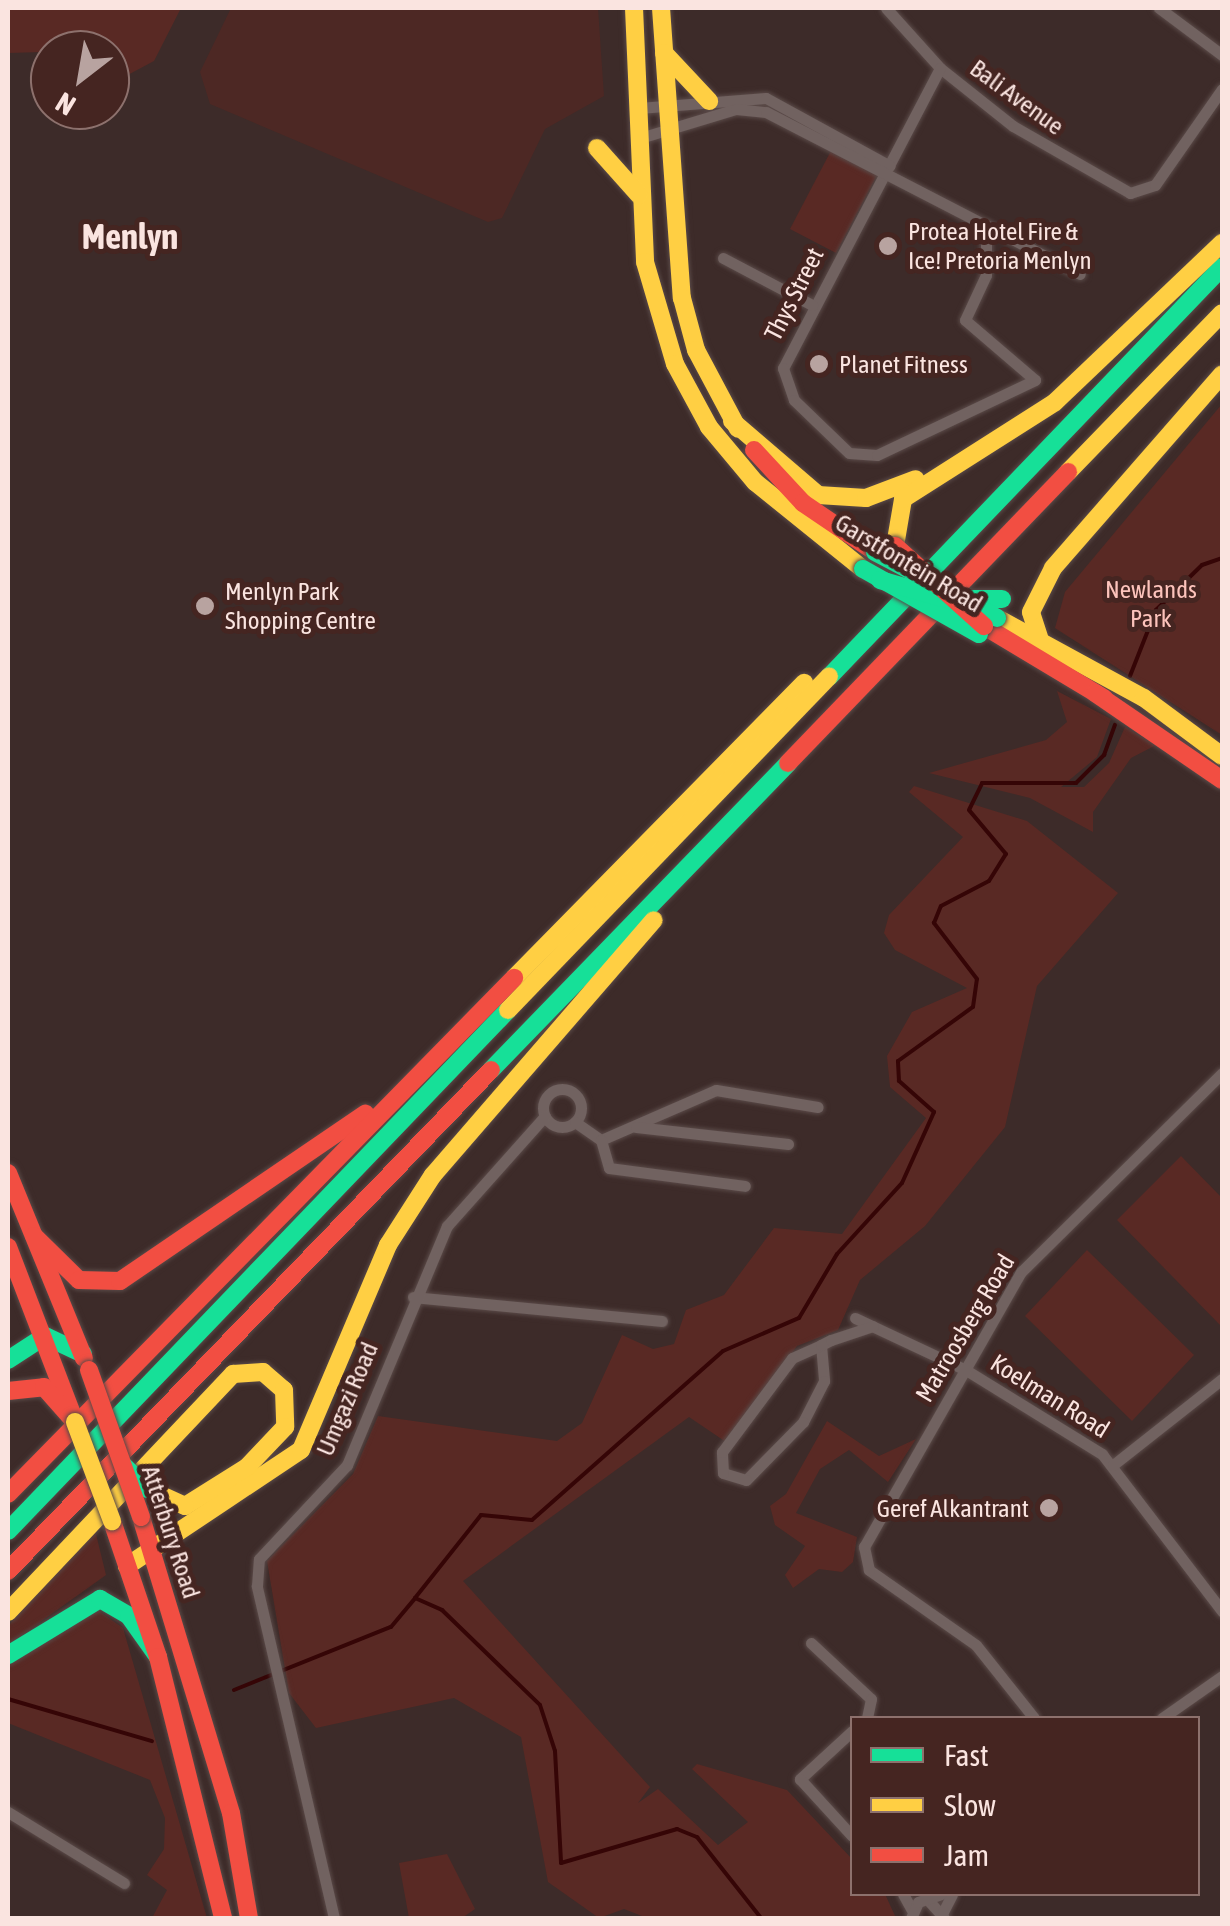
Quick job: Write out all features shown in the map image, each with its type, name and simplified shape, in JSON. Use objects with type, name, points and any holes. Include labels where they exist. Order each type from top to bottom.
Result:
[{"type":"main road","name":"Garstfontein Road","points":[[634,8],[639,195],[651,290],[696,407],[783,510],[863,569],[880,580],[1040,640],[1144,698],[1222,756]]},
{"type":"main road","name":"Garstfontein Road","points":[[661,8],[668,132],[687,324],[732,422],[788,490],[875,552],[968,602]]},
{"type":"main road","points":[[664,53],[709,101]]},
{"type":"main road","points":[[598,148],[639,195]]},
{"type":"main road","points":[[1222,243],[1055,402],[902,499],[895,546],[915,572],[946,600],[968,602],[1222,780]]},
{"type":"main road","points":[[8,1531],[1222,267]]},
{"type":"main road","points":[[8,1571],[1222,313]]},
{"type":"main road","points":[[990,619],[1053,568],[1222,374]]},
{"type":"main road","points":[[732,422],[791,480],[829,498],[866,498],[979,452]]},
{"type":"main road","points":[[1040,640],[1031,612],[1053,568]]},
{"type":"main road","points":[[880,580],[946,600],[990,619]]},
{"type":"main road","points":[[8,1494],[420,1068],[769,717],[890,614]]},
{"type":"main road","points":[[127,1566],[152,1554],[301,1450],[381,1260],[433,1175],[756,794]]},
{"type":"main road","points":[[34,1236],[79,1280],[120,1281],[281,1178],[420,1068]]},
{"type":"main road","name":"Atterbury Road","points":[[8,1174],[86,1362],[141,1517],[230,1813],[249,1918]]},
{"type":"main road","points":[[8,1246],[44,1336],[58,1391],[24,1384],[8,1391]]},
{"type":"main road","points":[[44,1336],[86,1362]]},
{"type":"main road","points":[[8,1360],[44,1336]]},
{"type":"main road","points":[[8,1612],[224,1381],[252,1369],[284,1390],[286,1428],[259,1458],[185,1506],[148,1489],[124,1466]]},
{"type":"main road","name":"Atterbury Road","points":[[58,1391],[112,1521],[158,1657],[223,1918]]},
{"type":"main road","points":[[8,1596],[75,1502]]},
{"type":"main road","points":[[8,1655],[100,1599],[128,1616],[158,1657]]},
{"type":"street","name":"Bali Avenue","points":[[886,8],[940,68],[1032,139],[1143,194],[1222,88]]},
{"type":"street","points":[[1159,8],[1222,54]]},
{"type":"street","name":"Thys Street","points":[[940,68],[812,305],[784,383],[855,456],[877,455],[1035,380],[965,320],[986,275],[986,225]]},
{"type":"street","points":[[639,108],[709,101],[779,102],[902,178],[1080,274]]},
{"type":"street","points":[[640,138],[757,110],[885,168]]},
{"type":"street","points":[[723,258],[812,305]]},
{"type":"street","name":"Matroosberg Road","points":[[1032,1716],[976,1645],[869,1570],[864,1547],[1030,1260],[1222,1073]]},
{"type":"street","name":"Umgazi Road","points":[[334,1918],[256,1586],[264,1547],[346,1464],[413,1296],[469,1196],[549,1120],[549,1094],[565,1090],[579,1100],[575,1122]]},
{"type":"street","points":[[601,1140],[716,1090],[818,1107]]},
{"type":"street","points":[[549,1120],[575,1122],[601,1140],[609,1168],[745,1186]]},
{"type":"street","points":[[636,1127],[788,1144]]},
{"type":"street","points":[[413,1296],[662,1322]]},
{"type":"street","name":"Koelman Road","points":[[856,1318],[966,1370],[1112,1465],[1221,1611]]},
{"type":"street","points":[[820,1345],[824,1381],[803,1422],[746,1480],[722,1472],[722,1452],[792,1358],[820,1345],[873,1326]]},
{"type":"street","points":[[1112,1465],[1222,1379]]},
{"type":"street","points":[[811,1642],[871,1699],[867,1716]]},
{"type":"street","points":[[1165,1716],[1220,1675]]},
{"type":"street","points":[[850,1733],[800,1779],[850,1834]]},
{"type":"street","points":[[8,1812],[124,1882]]},
{"type":"street","points":[[912,1914],[921,1898],[944,1915]]},
{"type":"shaded area","points":[[231,8],[598,8],[604,96],[545,129],[502,218],[488,222],[210,104],[200,72]]},
{"type":"green space","points":[[8,8],[181,8],[154,61],[130,74],[130,30],[30,30],[30,52],[8,53]]},
{"type":"green space","points":[[834,145],[877,175],[836,253],[790,229]]},
{"type":"green space","name":"Newlands Park","points":[[1222,404],[1222,735],[1055,628],[1065,592]]},
{"type":"green space","points":[[1057,691],[1111,719],[1097,757],[1061,787],[1084,787],[1109,763],[1125,727],[1156,745],[1131,758],[1093,812],[1093,832],[1030,798],[929,773],[1046,740],[1067,722]]},
{"type":"green space","points":[[914,786],[1027,821],[1118,893],[1037,986],[1005,1127],[925,1226],[860,1280],[838,1330],[797,1346],[726,1442],[689,1417],[463,1581],[650,1787],[638,1803],[658,1789],[718,1845],[748,1822],[692,1769],[697,1764],[787,1790],[850,1857],[850,1896],[886,1896],[896,1918],[647,1918],[624,1909],[599,1918],[548,1882],[521,1737],[454,1698],[316,1728],[289,1693],[267,1561],[353,1474],[378,1416],[557,1441],[582,1423],[622,1335],[653,1349],[674,1344],[686,1310],[724,1295],[774,1228],[842,1234],[926,1118],[890,1087],[887,1056],[912,1012],[967,988],[895,950],[884,933],[889,915],[963,837],[909,792]]},
{"type":"green space","points":[[1181,1156],[1222,1198],[1222,1327],[1117,1220]]},
{"type":"green space","points":[[1087,1250],[1194,1355],[1132,1421],[1025,1316]]},
{"type":"green space","points":[[827,1421],[879,1456],[916,1439],[888,1482],[849,1450],[820,1469],[796,1513],[857,1537],[853,1562],[842,1572],[819,1569],[793,1588],[785,1575],[805,1546],[775,1525],[770,1506],[786,1494]]},
{"type":"green space","points":[[95,1530],[106,1575],[8,1645],[8,1626]]},
{"type":"green space","points":[[93,1607],[123,1628],[207,1918],[152,1918],[167,1890],[147,1875],[164,1849],[165,1818],[150,1780],[8,1723],[8,1663]]},
{"type":"green space","points":[[447,1854],[475,1909],[462,1918],[409,1918],[399,1863]]},
{"type":"waterway","points":[[1130,676],[1156,610],[1202,565],[1222,558]]},
{"type":"waterway","points":[[415,1598],[481,1515],[532,1520],[723,1351],[799,1318],[837,1254],[902,1183],[934,1112],[899,1081],[898,1061],[973,1007],[977,979],[934,923],[941,906],[989,881],[1006,854],[969,810],[982,783],[1076,783],[1104,755],[1115,725]]},
{"type":"waterway","points":[[234,1690],[391,1627],[415,1598],[442,1610],[540,1705],[555,1751],[561,1863],[677,1829],[697,1837],[761,1918]]},
{"type":"waterway","points":[[8,1699],[152,1741]]},
{"type":"traffic: fast","points":[[829,677],[1222,267]]},
{"type":"traffic: fast","points":[[875,552],[919,575]]},
{"type":"traffic: fast","points":[[863,569],[979,634]]},
{"type":"traffic: fast","points":[[880,580],[946,599],[1002,599]]},
{"type":"traffic: fast","points":[[963,599],[997,618]]},
{"type":"traffic: fast","points":[[491,1070],[788,763]]},
{"type":"traffic: fast","points":[[8,1531],[508,1010]]},
{"type":"traffic: fast","points":[[8,1360],[45,1336],[83,1354]]},
{"type":"traffic: fast","points":[[124,1466],[148,1489]]},
{"type":"traffic: fast","points":[[8,1655],[100,1599],[129,1616],[158,1657]]},
{"type":"traffic: slow","points":[[634,8],[645,262],[675,364],[709,427],[755,482],[863,569]]},
{"type":"traffic: slow","points":[[661,8],[682,298],[696,350],[738,429]]},
{"type":"traffic: slow","points":[[664,53],[709,101]]},
{"type":"traffic: slow","points":[[597,148],[639,195]]},
{"type":"traffic: slow","points":[[895,546],[903,499],[1055,402],[1222,243]]},
{"type":"traffic: slow","points":[[1068,472],[1222,313]]},
{"type":"traffic: slow","points":[[1040,640],[1031,612],[1053,568],[1222,374]]},
{"type":"traffic: slow","points":[[732,421],[818,495],[866,498],[916,479]]},
{"type":"traffic: slow","points":[[997,618],[1144,698],[1222,756]]},
{"type":"traffic: slow","points":[[508,1010],[829,677]]},
{"type":"traffic: slow","points":[[514,978],[804,683]]},
{"type":"traffic: slow","points":[[127,1566],[301,1450],[388,1245],[433,1175],[654,920]]},
{"type":"traffic: slow","points":[[8,1612],[233,1374],[263,1372],[284,1390],[285,1427],[247,1467],[185,1506],[148,1489]]},
{"type":"traffic: slow","points":[[75,1422],[112,1521]]},
{"type":"traffic: jam","points":[[754,450],[803,503],[875,552]]},
{"type":"traffic: jam","points":[[788,763],[1068,472]]},
{"type":"traffic: jam","points":[[895,546],[984,626]]},
{"type":"traffic: jam","points":[[984,626],[1104,698]]},
{"type":"traffic: jam","points":[[1095,693],[1222,780]]},
{"type":"traffic: jam","points":[[8,1494],[514,978]]},
{"type":"traffic: jam","points":[[8,1571],[491,1070]]},
{"type":"traffic: jam","points":[[34,1236],[79,1280],[120,1281],[365,1114]]},
{"type":"traffic: jam","points":[[8,1173],[84,1358]]},
{"type":"traffic: jam","points":[[8,1247],[73,1416]]},
{"type":"traffic: jam","points":[[89,1370],[141,1517]]},
{"type":"traffic: jam","points":[[8,1391],[44,1387],[75,1422]]},
{"type":"traffic: jam","points":[[141,1517],[231,1813],[249,1918]]},
{"type":"traffic: jam","points":[[112,1521],[158,1657],[223,1918]]},
{"type":"place","name":"Protea Hotel Fire & Ice! Pretoria Menlyn","points":[[888,246]]},
{"type":"place","name":"Planet Fitness","points":[[819,364]]},
{"type":"place","name":"Menlyn Park Shopping Centre","points":[[205,606]]},
{"type":"place","name":"Geref Alkantrant","points":[[1049,1508]]},
{"type":"district","name":"Menlyn","points":[[130,236]]}]
